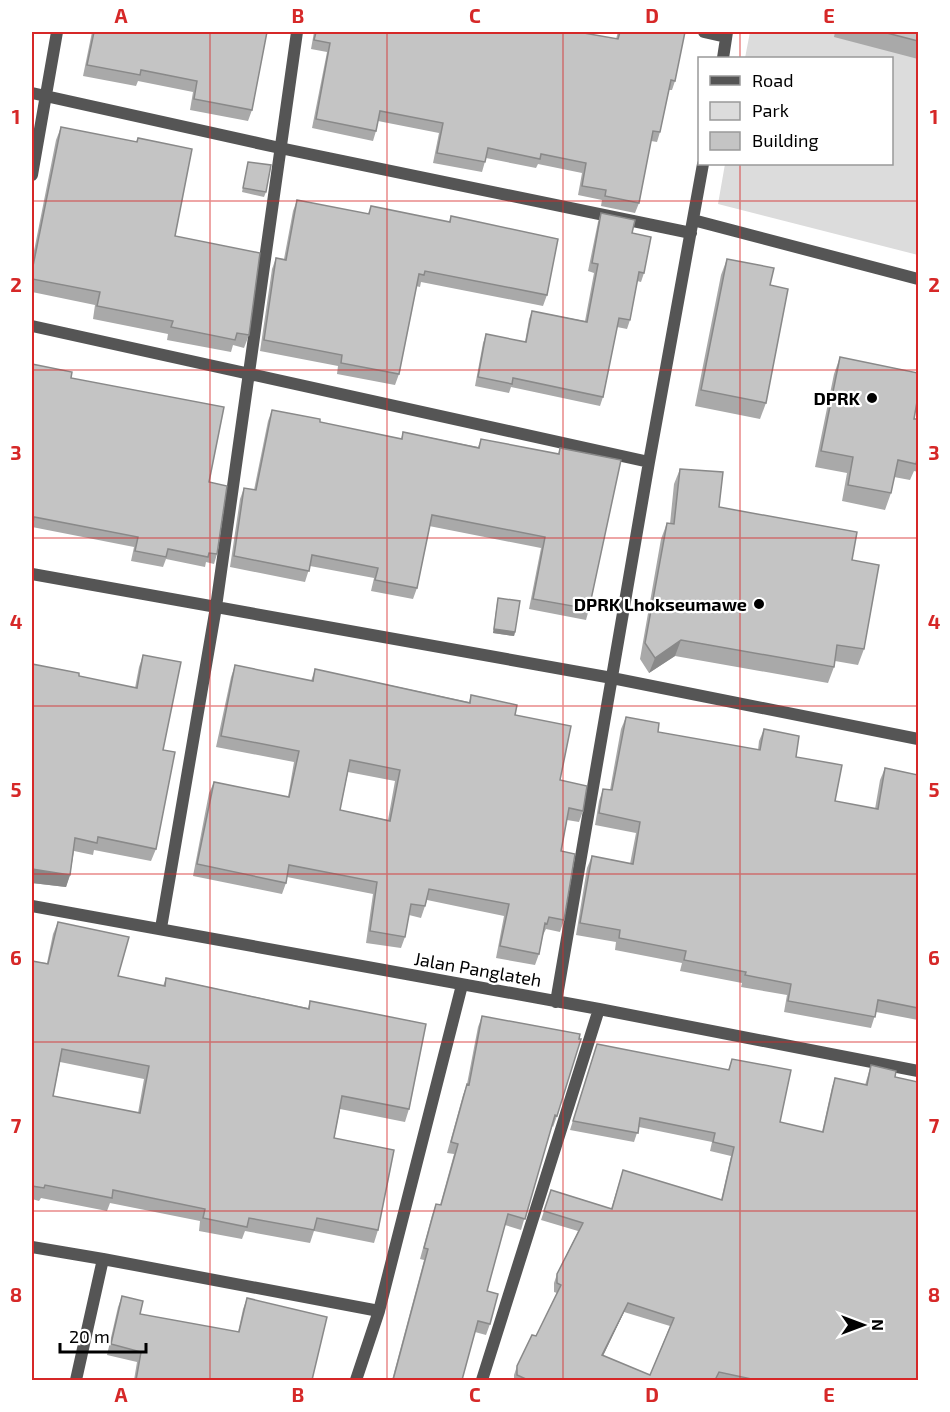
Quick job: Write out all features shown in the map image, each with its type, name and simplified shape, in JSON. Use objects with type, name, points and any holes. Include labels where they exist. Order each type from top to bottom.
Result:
[{"type":"street","points":[[32,175],[57,32]]},
{"type":"street","points":[[161,928],[216,607],[297,32]]},
{"type":"street","points":[[704,32],[727,34],[723,57]]},
{"type":"street","points":[[32,93],[280,148],[692,226],[918,279]]},
{"type":"street","points":[[556,1002],[703,165]]},
{"type":"street","points":[[32,327],[649,462]]},
{"type":"street","points":[[32,574],[612,678],[918,739]]},
{"type":"street","name":"Jalan Panglateh","points":[[32,906],[599,1009],[918,1071]]},
{"type":"street","points":[[356,1380],[379,1311],[462,985]]},
{"type":"street","points":[[482,1380],[599,1009]]},
{"type":"street","points":[[32,1247],[379,1311]]},
{"type":"street","points":[[75,1380],[103,1259]]},
{"type":"green space","points":[[750,32],[918,32],[918,255],[718,204],[725,165],[893,165],[893,57],[745,57]]},
{"type":"building","points":[[94,32],[267,32],[252,110],[194,99],[197,81],[141,70],[140,75],[87,65]]},
{"type":"building","points":[[316,32],[578,32],[618,39],[620,32],[685,32],[675,81],[671,80],[660,132],[653,131],[639,203],[605,196],[606,190],[582,186],[586,163],[541,154],[540,159],[488,148],[485,162],[437,153],[443,123],[380,111],[376,131],[316,119],[330,43],[314,40]]},
{"type":"building","points":[[883,32],[918,32],[918,41]]},
{"type":"building","points":[[61,127],[137,142],[138,138],[192,149],[175,236],[260,253],[249,335],[237,333],[235,340],[171,327],[173,321],[97,306],[100,292],[32,279]]},
{"type":"building","points":[[248,162],[271,165],[266,192],[243,188]]},
{"type":"building","points":[[297,200],[369,214],[371,206],[450,222],[451,216],[558,239],[547,295],[425,271],[424,275],[419,274],[399,374],[341,363],[342,355],[264,340],[276,258],[286,260]]},
{"type":"building","points":[[601,213],[635,220],[632,233],[651,237],[644,273],[639,272],[630,320],[619,318],[603,397],[513,378],[512,384],[478,377],[486,334],[526,342],[532,311],[587,322],[598,264],[592,263]]},
{"type":"building","points":[[727,259],[774,268],[770,285],[788,289],[766,403],[701,390]]},
{"type":"building","points":[[840,357],[918,373],[918,396],[914,419],[918,419],[916,464],[898,460],[891,493],[848,485],[853,457],[821,451]]},
{"type":"building","points":[[32,364],[72,372],[71,378],[224,407],[209,482],[227,486],[217,554],[209,553],[208,557],[168,549],[166,557],[135,551],[138,537],[34,517],[32,528]]},
{"type":"building","points":[[272,410],[402,439],[403,432],[479,448],[481,439],[559,454],[560,448],[621,460],[589,609],[533,599],[545,537],[432,515],[417,588],[375,580],[378,568],[312,555],[309,571],[234,556],[244,488],[256,490]]},
{"type":"building","name":"DPRK Lhokseumawe","points":[[680,469],[723,472],[719,507],[857,532],[852,560],[879,565],[864,649],[837,645],[834,667],[681,640],[655,658],[645,643],[667,523],[674,524]]},
{"type":"building","points":[[498,598],[520,601],[515,632],[494,629]]},
{"type":"building","points":[[143,655],[181,662],[163,750],[175,752],[156,849],[98,837],[97,843],[75,838],[70,875],[32,869],[32,664],[137,688]]},
{"type":"building","points":[[235,665],[313,681],[315,669],[470,703],[471,695],[517,705],[515,715],[571,726],[560,780],[587,786],[583,811],[569,808],[561,851],[575,854],[564,920],[549,917],[547,924],[545,923],[539,954],[500,946],[509,904],[429,889],[425,906],[411,904],[405,937],[370,931],[377,882],[289,865],[286,883],[197,864],[214,782],[289,797],[299,751],[221,736]],"holes":[[[350,760],[400,770],[390,821],[340,810]]]},
{"type":"building","points":[[626,717],[659,723],[658,732],[760,750],[764,729],[799,736],[796,757],[842,765],[835,801],[878,809],[885,768],[918,775],[918,1008],[878,1000],[875,1017],[788,1001],[791,984],[745,975],[746,972],[684,960],[686,951],[619,938],[620,930],[580,923],[592,856],[633,864],[640,822],[599,813],[603,789],[612,790]]},
{"type":"building","points":[[58,922],[129,937],[118,976],[165,986],[166,978],[309,1009],[310,1001],[426,1024],[409,1109],[342,1096],[334,1138],[394,1150],[378,1230],[317,1218],[314,1230],[249,1218],[247,1227],[203,1218],[205,1209],[113,1190],[112,1198],[45,1185],[44,1188],[32,1186],[32,961],[48,964]],"holes":[[[62,1049],[149,1066],[140,1113],[53,1096]]]},
{"type":"building","points":[[482,1016],[580,1034],[579,1039],[581,1039],[557,1116],[555,1115],[525,1219],[508,1214],[487,1291],[498,1294],[490,1324],[478,1321],[462,1380],[393,1380],[428,1249],[424,1248],[436,1204],[441,1205],[458,1144],[451,1142],[467,1084],[469,1085]]},
{"type":"building","points":[[597,1044],[729,1070],[732,1059],[791,1070],[780,1122],[823,1132],[835,1078],[867,1085],[871,1065],[896,1071],[895,1077],[918,1082],[918,1380],[756,1380],[719,1372],[715,1380],[528,1380],[517,1375],[517,1366],[532,1335],[536,1336],[561,1285],[557,1283],[557,1274],[583,1223],[544,1211],[551,1190],[612,1209],[623,1170],[722,1200],[734,1147],[713,1142],[715,1133],[640,1118],[638,1133],[573,1121]],"holes":[[[628,1303],[674,1318],[650,1375],[602,1355]]]},
{"type":"building","points":[[122,1296],[143,1301],[140,1314],[239,1332],[247,1298],[327,1317],[312,1380],[136,1380],[141,1352],[111,1344]]},
{"type":"place","name":"DPRK","points":[[872,398]]},
{"type":"place","name":"DPRK Lhokseumawe","points":[[759,604]]}]
